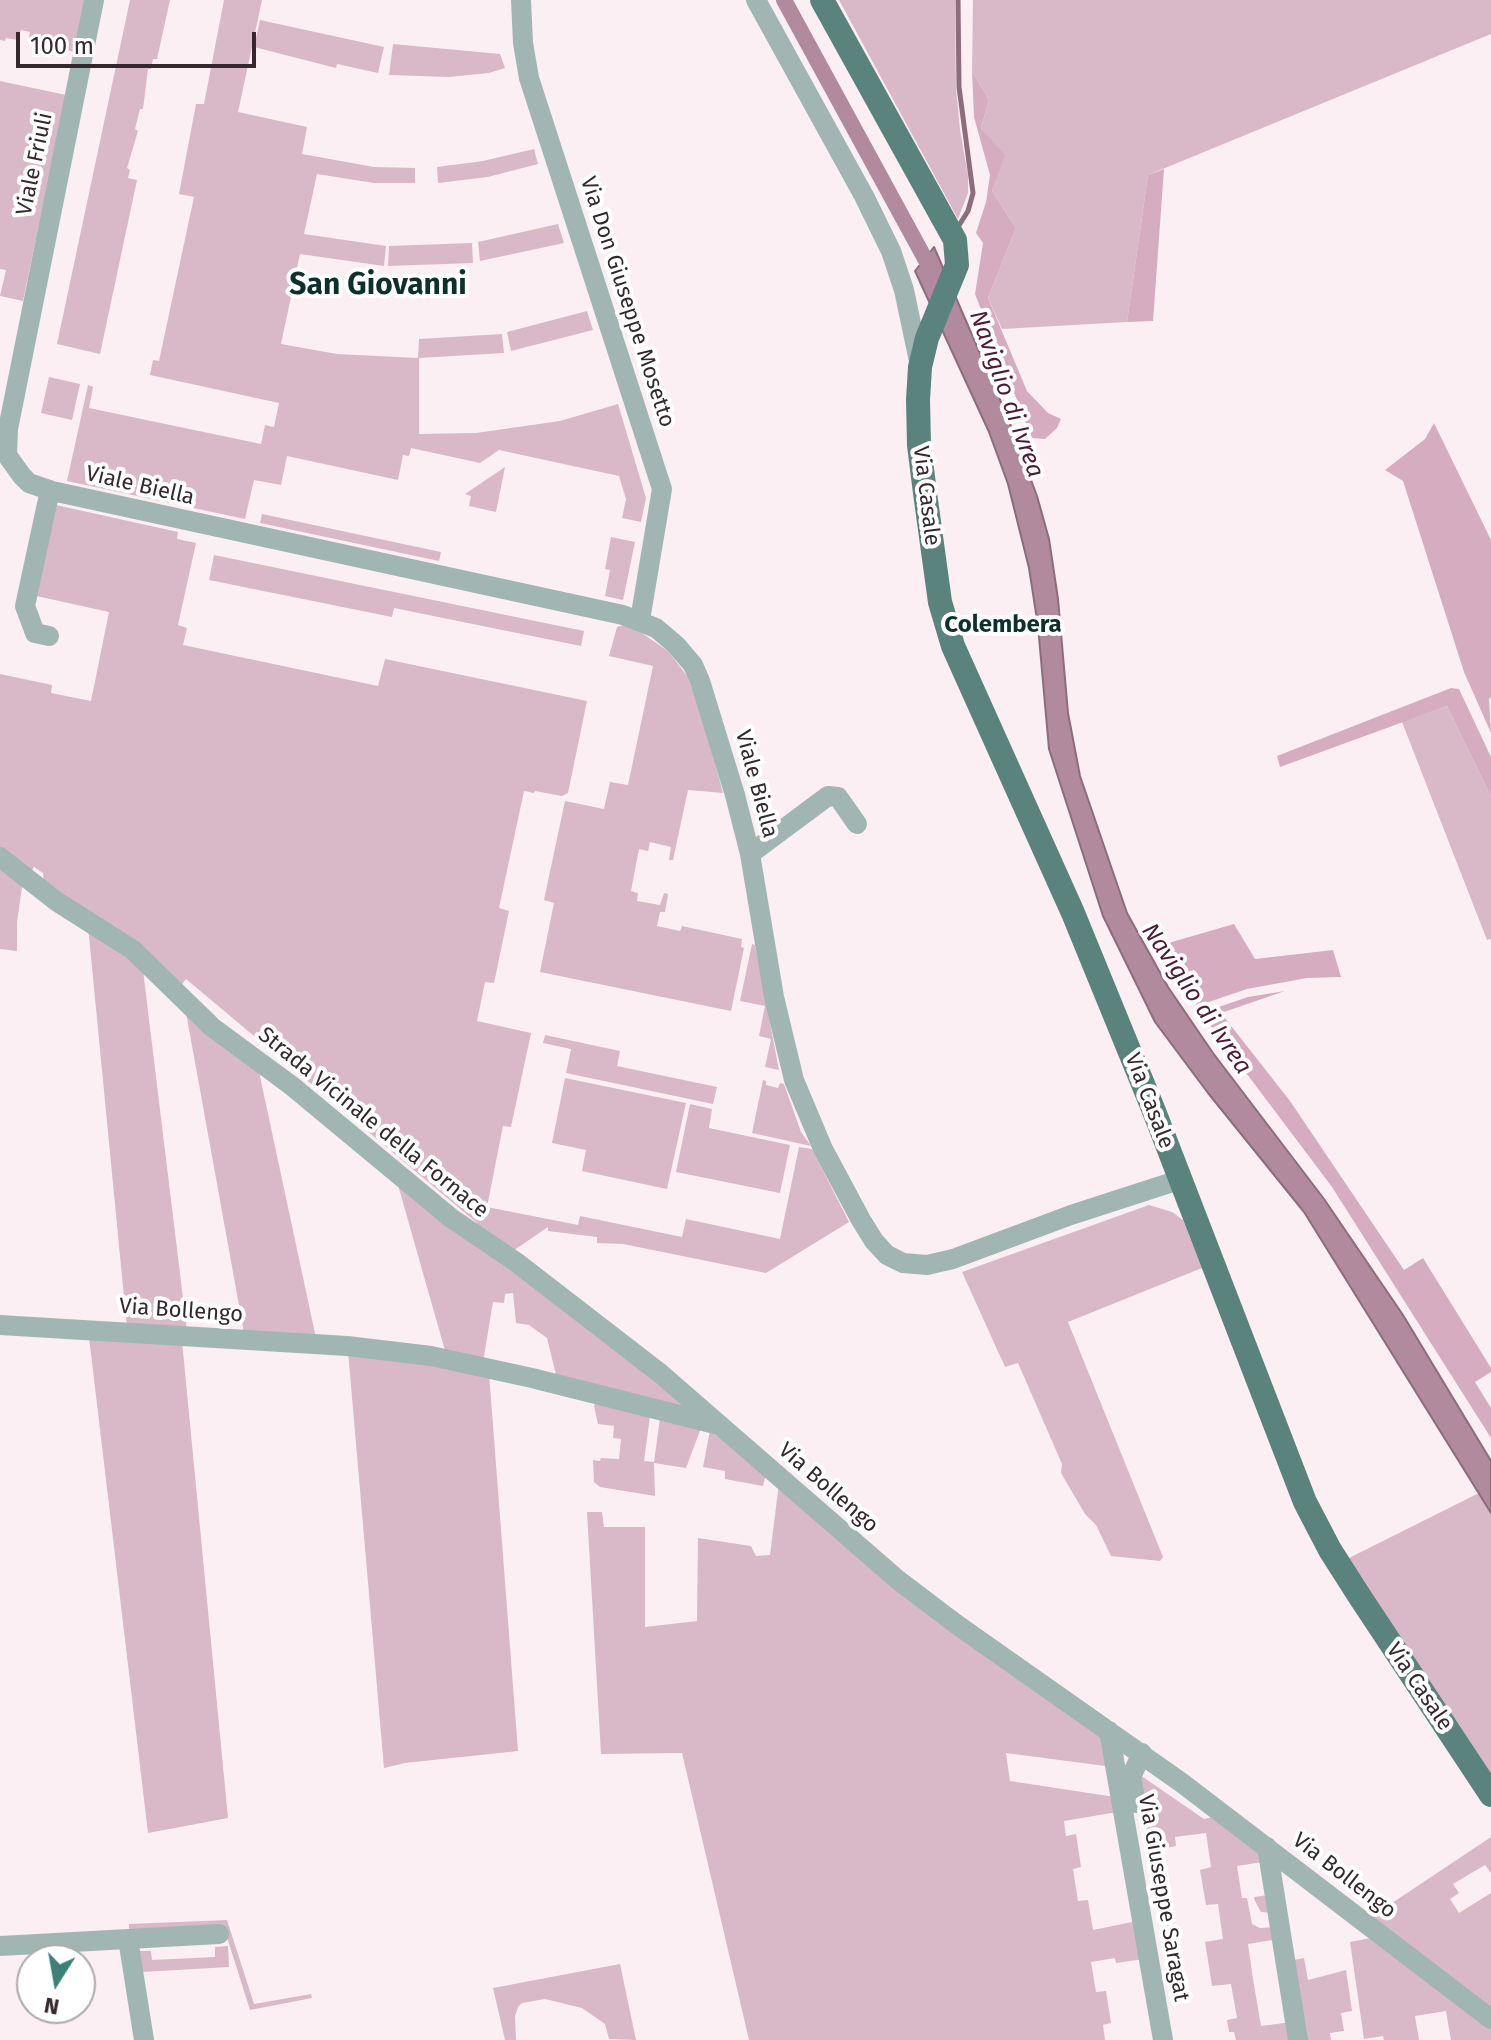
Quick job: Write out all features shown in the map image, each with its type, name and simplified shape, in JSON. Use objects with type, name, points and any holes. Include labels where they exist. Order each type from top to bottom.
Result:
[{"type":"main road","name":"Via Casale","points":[[822,0],[955,240],[957,265],[927,338],[920,367],[919,445],[940,602],[953,646],[1073,913],[1154,1111],[1305,1502],[1360,1597],[1491,1795]]},
{"type":"street","name":"Viale Friuli","points":[[51,490],[29,483],[14,466],[7,455],[8,429],[94,0]]},
{"type":"street","name":"Via Don Giuseppe Mosetto","points":[[521,0],[529,78],[662,489],[640,620]]},
{"type":"street","name":"Via Casale","points":[[756,0],[853,175],[891,251],[904,290],[920,367]]},
{"type":"street","name":"Viale Biella","points":[[51,490],[640,620],[656,628],[676,645],[693,665],[712,714],[750,854],[774,997],[794,1080],[822,1147],[861,1220],[887,1255],[903,1263],[927,1265],[953,1259],[1071,1215],[1179,1180]]},
{"type":"street","points":[[49,636],[35,633],[25,606],[51,490]]},
{"type":"street","points":[[750,854],[828,796],[838,797],[857,824]]},
{"type":"street","name":"Strada Vicinale della Fornace","points":[[0,857],[56,901],[133,950],[212,1027],[292,1086],[451,1218],[516,1262],[650,1365],[718,1425]]},
{"type":"street","name":"Via Bollengo","points":[[0,1325],[332,1345],[422,1354],[718,1425],[898,1580],[1142,1753],[1491,2019]]},
{"type":"street","name":"Via Giuseppe Saragat","points":[[1109,1731],[1163,2040]]},
{"type":"street","points":[[1142,1753],[1131,1777],[1176,2040]]},
{"type":"street","points":[[1267,1847],[1298,2040]]},
{"type":"street","points":[[0,1946],[219,1934]]},
{"type":"street","points":[[128,1939],[144,2040]]},
{"type":"shaded area","points":[[0,0],[91,0],[80,53],[28,42],[30,32],[21,30],[18,40],[0,40]]},
{"type":"shaded area","points":[[130,0],[170,0],[157,59],[153,59],[151,69],[148,69],[143,109],[140,109],[135,129],[138,131],[127,168],[130,170],[128,178],[137,180],[100,354],[57,344]]},
{"type":"shaded area","points":[[224,0],[262,0],[238,112],[307,127],[302,154],[374,167],[415,168],[415,183],[374,183],[317,174],[304,234],[386,246],[384,266],[300,254],[281,344],[337,354],[418,358],[419,339],[502,334],[504,353],[419,358],[419,434],[476,433],[560,421],[618,404],[646,498],[641,522],[622,518],[626,499],[619,476],[499,450],[480,463],[411,448],[409,456],[403,455],[398,480],[287,456],[281,485],[254,480],[245,519],[67,481],[88,385],[93,387],[89,408],[261,444],[265,425],[274,427],[279,403],[150,375],[153,360],[159,361],[194,197],[179,194],[196,104],[204,104]]},
{"type":"shaded area","points":[[839,0],[955,0],[956,87],[968,175],[968,193],[958,219]]},
{"type":"shaded area","points":[[973,0],[1491,0],[1491,34],[1148,175],[1127,322],[1002,329],[988,298],[1016,228],[992,191],[1004,155],[981,128],[989,100],[972,71]]},
{"type":"shaded area","points":[[260,20],[384,47],[378,73],[337,64],[336,68],[254,47]]},
{"type":"shaded area","points":[[393,44],[500,54],[505,68],[449,77],[389,75]]},
{"type":"shaded area","points":[[972,71],[989,100],[981,128],[1005,155],[992,191],[1016,228],[988,298],[1027,391],[1048,413],[1061,419],[1057,428],[1045,439],[1032,438],[975,294],[983,243],[976,233],[986,202],[990,175],[974,117]]},
{"type":"shaded area","points":[[0,81],[66,95],[23,301],[0,296],[6,270],[0,269]]},
{"type":"shaded area","points":[[534,149],[538,164],[488,177],[438,183],[437,167],[483,161]]},
{"type":"shaded area","points":[[1164,169],[1153,321],[1127,322],[1148,175]]},
{"type":"shaded area","points":[[558,224],[564,243],[480,261],[478,242]]},
{"type":"shaded area","points":[[472,243],[473,263],[388,266],[389,246]]},
{"type":"shaded area","points":[[934,247],[1008,418],[1037,496],[1049,539],[1058,599],[1068,713],[1080,776],[1127,913],[1168,987],[1213,1053],[1324,1199],[1403,1315],[1491,1461],[1491,1513],[1304,1212],[1155,1022],[1103,916],[1049,749],[1038,626],[1029,568],[1008,484],[989,432],[915,271]]},
{"type":"shaded area","points":[[587,311],[593,330],[511,351],[507,332]]},
{"type":"shaded area","points":[[49,377],[80,384],[72,420],[41,413]]},
{"type":"shaded area","points":[[1434,423],[1491,540],[1491,733],[1464,672],[1403,481],[1385,470],[1425,439]]},
{"type":"shaded area","points":[[505,467],[496,512],[469,506],[471,496],[465,494]]},
{"type":"shaded area","points":[[56,505],[178,532],[177,539],[196,543],[178,625],[187,628],[183,645],[378,686],[385,659],[587,701],[568,793],[562,796],[524,791],[499,908],[509,911],[494,983],[485,982],[477,1021],[531,1033],[511,1127],[503,1126],[487,1207],[578,1225],[580,1216],[682,1237],[686,1219],[780,1239],[799,1147],[812,1149],[849,1222],[766,1273],[623,1244],[597,1243],[597,1237],[548,1231],[548,1227],[510,1253],[476,1230],[477,1223],[186,979],[179,988],[44,887],[43,873],[34,867],[30,873],[0,851],[0,674],[52,685],[51,693],[91,701],[109,612],[32,595]]},
{"type":"shaded area","points":[[262,514],[441,552],[439,561],[260,523]]},
{"type":"shaded area","points":[[611,537],[635,542],[623,600],[605,596],[610,570],[605,569]]},
{"type":"shaded area","points":[[214,555],[584,631],[581,646],[394,608],[392,617],[209,580]]},
{"type":"shaded area","points":[[617,627],[635,628],[669,652],[687,676],[700,707],[723,793],[688,790],[673,860],[669,860],[671,847],[650,842],[648,851],[639,849],[631,891],[638,893],[637,901],[660,905],[664,893],[668,894],[665,912],[660,912],[657,926],[680,931],[682,926],[742,939],[741,947],[744,948],[731,1011],[540,972],[554,903],[544,900],[565,801],[604,809],[610,782],[628,785],[653,666],[609,656]]},
{"type":"shaded area","points":[[1451,688],[1459,689],[1491,757],[1491,797],[1447,706],[1280,767],[1277,756]]},
{"type":"shaded area","points":[[1447,706],[1491,797],[1491,939],[1487,940],[1402,722]]},
{"type":"shaded area","points":[[0,864],[23,880],[17,922],[17,951],[0,949]]},
{"type":"shaded area","points":[[1234,924],[1255,959],[1333,950],[1341,977],[1307,978],[1247,989],[1197,1006],[1172,972],[1158,946]]},
{"type":"shaded area","points":[[88,926],[142,962],[187,1331],[127,1328]]},
{"type":"shaded area","points":[[752,944],[755,945],[779,1070],[765,1067],[771,1039],[759,1036],[765,1006],[740,1001]]},
{"type":"shaded area","points":[[1285,991],[1221,1013],[1290,1101],[1404,1270],[1423,1258],[1491,1368],[1491,1372],[1475,1382],[1491,1408],[1491,1438],[1332,1187],[1201,1013],[1248,997]]},
{"type":"shaded area","points":[[185,1007],[258,1067],[316,1338],[244,1333]]},
{"type":"shaded area","points":[[545,1035],[620,1051],[617,1066],[717,1087],[713,1104],[566,1073],[571,1049],[543,1043]]},
{"type":"shaded area","points":[[565,1078],[686,1103],[667,1189],[582,1171],[586,1150],[552,1143]]},
{"type":"shaded area","points":[[763,1080],[766,1085],[778,1088],[780,1083],[784,1084],[801,1132],[811,1146],[752,1133]]},
{"type":"shaded area","points":[[690,1104],[712,1109],[709,1128],[790,1145],[780,1193],[676,1172]]},
{"type":"shaded area","points":[[396,1178],[698,1411],[557,1379],[547,1338],[529,1325],[516,1323],[513,1293],[505,1294],[504,1303],[493,1302],[483,1362],[446,1354]]},
{"type":"shaded area","points":[[1149,1205],[1172,1212],[1183,1220],[1202,1268],[1068,1322],[1163,1557],[1160,1561],[1111,1556],[1096,1525],[1085,1514],[1061,1473],[1062,1464],[1018,1363],[1005,1367],[962,1272]]},
{"type":"shaded area","points":[[89,1337],[182,1341],[228,1818],[148,1833]]},
{"type":"shaded area","points":[[348,1351],[489,1373],[518,1751],[384,1768]]},
{"type":"shaded area","points":[[597,1401],[650,1416],[644,1461],[654,1462],[660,1418],[701,1428],[686,1468],[654,1463],[655,1496],[600,1487],[594,1482],[593,1460],[619,1459],[621,1439],[613,1438],[614,1426],[598,1424],[594,1406]]},
{"type":"shaded area","points":[[710,1430],[766,1474],[763,1486],[725,1479],[725,1471],[703,1467]]},
{"type":"shaded area","points":[[779,1483],[1106,1734],[1113,1767],[1006,1753],[1010,1781],[1115,1797],[1117,1812],[1064,1821],[1066,1836],[1076,1834],[1081,1867],[1073,1869],[1078,1901],[1088,1900],[1093,1930],[1137,1921],[1144,1959],[1116,1963],[1115,1958],[1091,1962],[1096,1992],[1106,1991],[1111,2023],[1103,2025],[1105,2040],[749,2040],[682,1753],[601,1754],[587,1512],[602,1512],[604,1527],[645,1527],[645,1627],[697,1621],[698,1538],[751,1546],[756,1556],[770,1555]]},
{"type":"shaded area","points":[[1479,1493],[1491,1513],[1491,1779],[1347,1559]]},
{"type":"shaded area","points":[[1140,1775],[1204,1819],[1218,1816],[1264,1848],[1274,1913],[1261,1912],[1254,1897],[1268,1895],[1263,1862],[1237,1866],[1242,1898],[1247,1898],[1252,1924],[1260,1928],[1277,1927],[1279,1939],[1248,1944],[1253,1979],[1261,2026],[1292,2022],[1295,2040],[1236,2040],[1234,2032],[1229,2032],[1227,2020],[1237,2018],[1231,1984],[1212,1986],[1205,1942],[1223,1939],[1218,1904],[1206,1905],[1200,1870],[1211,1867],[1206,1833],[1175,1837],[1176,1846],[1150,1851],[1138,1784]]},
{"type":"shaded area","points":[[1491,1837],[1491,1873],[1485,1865],[1453,1884],[1459,1893],[1450,1899],[1459,1913],[1491,1893],[1491,2012],[1368,1919]]},
{"type":"shaded area","points":[[227,1920],[254,2004],[311,1994],[312,1998],[250,2010],[224,1928],[129,1932],[129,1924]]},
{"type":"shaded area","points":[[1376,1937],[1491,2023],[1491,2040],[1451,2040],[1446,2011],[1415,2016],[1419,2040],[1384,2040],[1383,2036],[1364,2039],[1350,1942]]},
{"type":"shaded area","points":[[228,1946],[229,1967],[142,1972],[138,1951],[151,1951],[152,1960],[215,1957],[215,1947]]},
{"type":"shaded area","points":[[1304,1958],[1308,1980],[1346,1970],[1352,2011],[1341,2013],[1344,2031],[1330,2033],[1331,2040],[1304,2040],[1289,1961]]},
{"type":"shaded area","points":[[620,1964],[636,2040],[609,2039],[605,2024],[582,2008],[545,1999],[522,2003],[518,2007],[515,2016],[516,2040],[505,2040],[493,1988]]},
{"type":"waterway","name":"Naviglio di Ivrea","points":[[784,0],[935,277]]},
{"type":"waterway","points":[[958,0],[959,87],[973,193],[968,211],[958,227]]},
{"type":"district","name":"San Giovanni","points":[[378,286]]},
{"type":"district","name":"Colembera","points":[[1003,625]]}]
